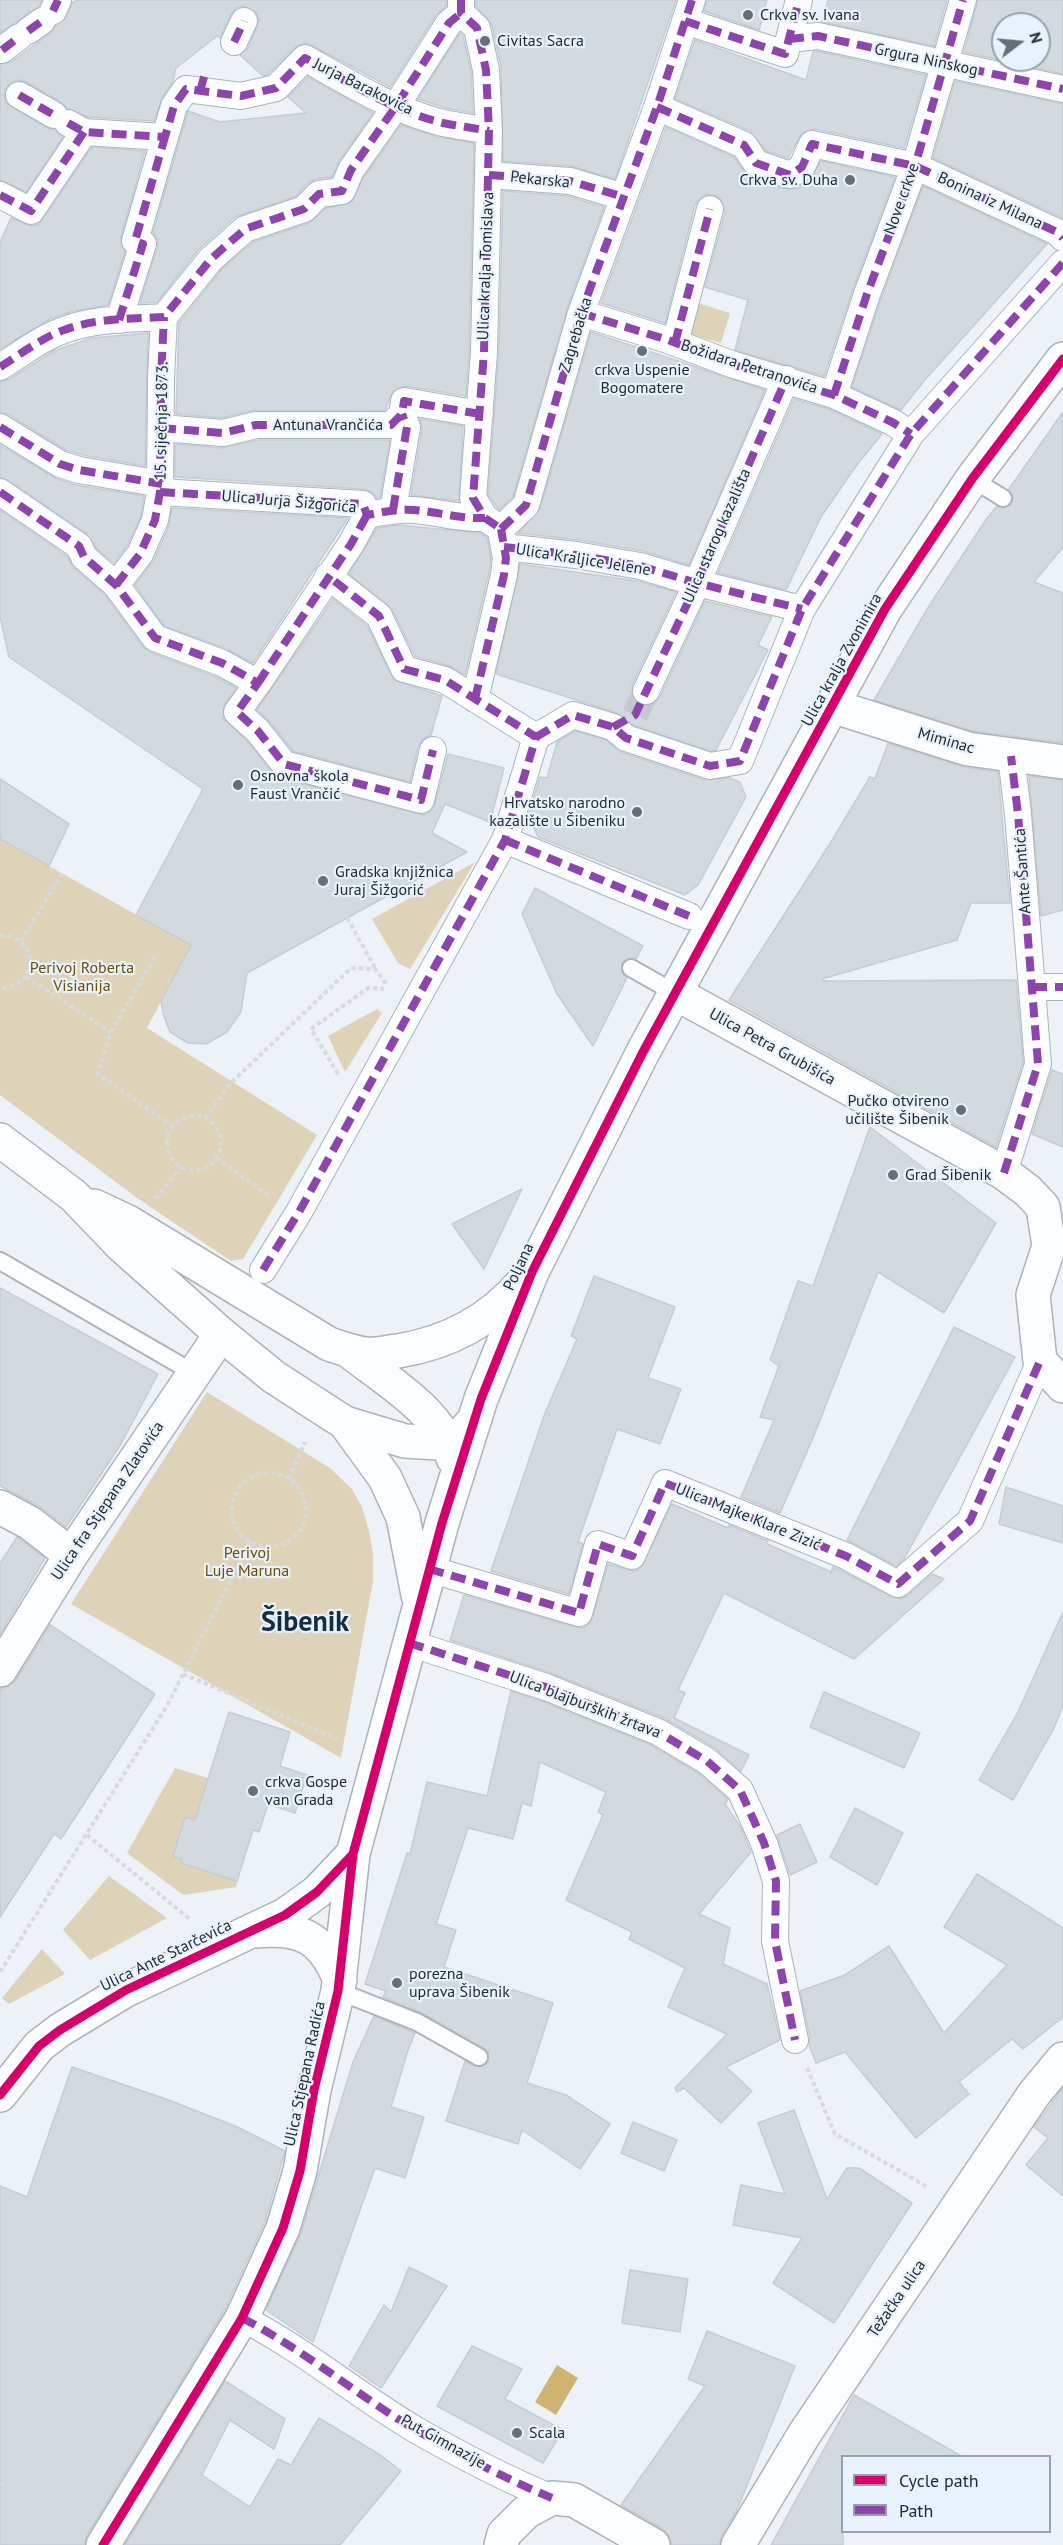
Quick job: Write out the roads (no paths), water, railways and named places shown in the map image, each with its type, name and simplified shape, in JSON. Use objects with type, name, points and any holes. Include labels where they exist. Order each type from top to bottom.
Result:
[{"type":"main road","name":"Ulica kralja Zvonimira","points":[[675,993],[885,609],[972,479],[1063,358]]},
{"type":"main road","name":"Miminac","points":[[832,706],[968,749],[1063,762]]},
{"type":"main road","name":"Ulica Petra Grubišića","points":[[675,993],[1004,1173],[1028,1191],[1043,1207],[1049,1246],[1033,1295],[1040,1361]]},
{"type":"main road","name":"Poljana","points":[[429,1569],[474,1419],[492,1368],[532,1272],[675,993]]},
{"type":"main road","points":[[0,1140],[74,1196],[122,1246],[220,1334],[274,1377],[345,1423],[405,1441],[437,1443],[447,1441]]},
{"type":"main road","name":"Poljana","points":[[74,1196],[128,1222],[329,1344],[349,1351],[368,1354],[386,1353],[427,1345],[473,1326],[495,1310],[532,1272]]},
{"type":"main road","name":"Ulica fra Stjepana Zlatovića","points":[[0,1670],[71,1555],[220,1334]]},
{"type":"main road","points":[[349,1351],[425,1412],[440,1428],[447,1441],[456,1477]]},
{"type":"main road","points":[[1040,1361],[1063,1386]]},
{"type":"main road","name":"Poljana","points":[[447,1441],[463,1433],[474,1419]]},
{"type":"main road","points":[[345,1423],[385,1478],[403,1517],[420,1605]]},
{"type":"main road","points":[[0,1507],[30,1523],[71,1555]]},
{"type":"main road","name":"Ulica Stjepana Radića","points":[[89,2539],[242,2318],[283,2228],[300,2171],[314,2090],[339,1986],[353,1854],[429,1569]]},
{"type":"main road","name":"Ulica Ante Starčevića","points":[[0,2095],[39,2046],[60,2031],[126,1990],[285,1915],[317,1892],[353,1854]]},
{"type":"main road","points":[[252,1931],[289,1931],[312,1939],[331,1959],[339,1986]]},
{"type":"main road","name":"Težačka ulica","points":[[738,2545],[805,2433],[1034,2094],[1063,2059]]},
{"type":"main road","points":[[501,2545],[504,2534],[526,2512],[552,2498]]},
{"type":"main road","name":"Put Gimnazije","points":[[552,2498],[574,2500],[653,2545]]},
{"type":"street","points":[[688,11],[785,54],[800,0]]},
{"type":"street","name":"Nove crkve","points":[[834,395],[867,294],[915,166],[963,0]]},
{"type":"street","points":[[0,367],[64,330],[92,322],[165,317],[211,259],[245,229],[304,208],[319,194],[342,191],[351,170],[461,6]]},
{"type":"street","name":"Ulica kralja Tomislava","points":[[461,6],[477,28],[486,70],[489,131],[480,414],[473,498],[497,531]]},
{"type":"street","name":"Zagrebačka","points":[[497,531],[526,505],[581,313],[657,107],[688,11]]},
{"type":"street","name":"Grgura Ninskog","points":[[789,39],[818,36],[1063,89]]},
{"type":"street","name":"Jurja Barakovića","points":[[165,137],[174,106],[186,89],[203,81],[241,96],[276,88],[305,58],[349,84],[396,106],[441,122],[489,131]]},
{"type":"street","points":[[19,95],[68,123],[165,137],[135,241],[143,244],[119,320]]},
{"type":"street","name":"Bonina iz Milana","points":[[657,107],[744,145],[756,163],[790,175],[802,167],[812,144],[915,166],[1004,206],[1057,232],[1063,238]]},
{"type":"street","points":[[0,195],[31,210],[68,123]]},
{"type":"street","name":"Pekarska","points":[[489,175],[570,181],[624,197]]},
{"type":"street","points":[[675,343],[710,209]]},
{"type":"street","points":[[263,1270],[299,1212],[508,831],[536,737],[573,715],[624,721],[626,738],[710,766],[741,761],[802,609],[911,434],[1063,263]]},
{"type":"street","name":"Božidara Petranovića","points":[[581,313],[675,343],[731,364],[834,395],[892,422],[911,434]]},
{"type":"street","name":"15. siječnja 1873.","points":[[116,585],[140,554],[155,520],[161,488],[165,317]]},
{"type":"street","name":"Ulica starog kazališta","points":[[646,691],[697,583],[786,379]]},
{"type":"street","name":"Antuna Vrančića","points":[[161,428],[223,433],[256,424],[391,425],[402,414],[404,401],[480,414]]},
{"type":"street","points":[[393,510],[406,427],[402,414]]},
{"type":"street","name":"Ulica Jurja Šižgorića","points":[[0,427],[60,464],[161,488],[363,504],[367,515],[393,510],[415,510],[470,519],[497,531]]},
{"type":"street","points":[[0,492],[79,546],[84,557],[116,585],[155,638],[222,663],[258,683]]},
{"type":"street","points":[[367,515],[351,544],[237,712],[258,731],[284,764],[421,800],[433,750]]},
{"type":"street","points":[[475,699],[504,575],[506,558],[497,531]]},
{"type":"street","name":"Ulica Kraljice Jelene","points":[[497,531],[576,555],[640,566],[697,583],[802,609]]},
{"type":"street","points":[[328,576],[379,616],[404,669],[446,680],[536,737]]},
{"type":"street","name":"Ante Šantića","points":[[1004,1173],[1038,1064],[1011,756]]},
{"type":"street","points":[[508,831],[689,916]]},
{"type":"street","points":[[1032,987],[1063,987]]},
{"type":"street","name":"Ulica Majke Klare Zizić","points":[[429,1569],[579,1613],[598,1544],[632,1556],[665,1483],[846,1556],[898,1584],[969,1521],[1040,1361]]},
{"type":"street","name":"Ulica blajburških žrtava","points":[[409,1643],[546,1688],[658,1732],[707,1761],[740,1790],[764,1843],[776,1881],[775,1941],[795,2040]]},
{"type":"street","name":"Put Gimnazije","points":[[242,2318],[276,2336],[416,2430],[517,2483],[552,2498]]},
{"type":"lane","points":[[972,479],[1003,498]]},
{"type":"lane","points":[[631,968],[675,993]]},
{"type":"lane","points":[[0,1261],[194,1373]]},
{"type":"lane","points":[[339,1986],[417,2022],[478,2057]]},
{"type":"tunnel","points":[[635,715],[646,691]]},
{"type":"place","name":"Crkva sv. Ivana","points":[[748,15]]},
{"type":"place","name":"Civitas Sacra","points":[[485,41]]},
{"type":"place","name":"Crkva sv. Duha","points":[[850,180]]},
{"type":"place","name":"crkva Uspenie Bogomatere","points":[[642,351]]},
{"type":"place","name":"Osnovna škola Faust Vrančić","points":[[238,785]]},
{"type":"place","name":"Hrvatsko narodno kazalište u Šibeniku","points":[[637,812]]},
{"type":"place","name":"Gradska knjižnica Juraj Šižgorić","points":[[323,881]]},
{"type":"place","name":"Pučko otvireno učilište Šibenik","points":[[961,1110]]},
{"type":"place","name":"Grad Šibenik","points":[[893,1175]]},
{"type":"place","name":"crkva Gospe van Grada","points":[[253,1791]]},
{"type":"place","name":"porezna uprava Šibenik","points":[[397,1983]]},
{"type":"place","name":"Scala","points":[[517,2433]]},
{"type":"district","name":"Šibenik","points":[[305,1623]]},
{"type":"park label","name":"Perivoj Roberta Visianija","points":[[82,977]]},
{"type":"park label","name":"Perivoj Luje Maruna","points":[[247,1562]]}]
